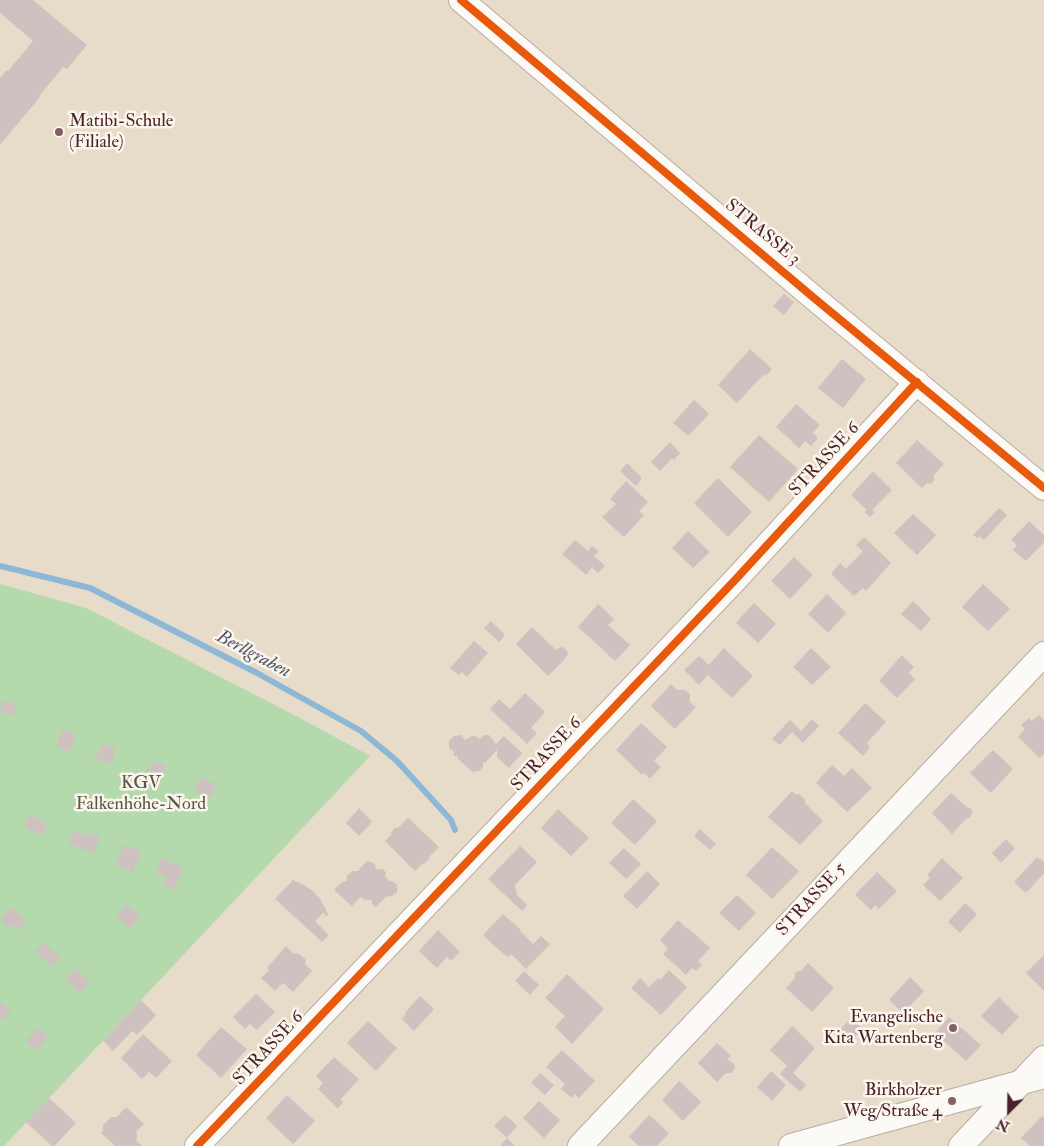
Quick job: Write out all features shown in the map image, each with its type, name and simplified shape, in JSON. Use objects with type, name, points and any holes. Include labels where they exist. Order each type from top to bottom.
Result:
[{"type":"street","name":"STRASSE 3","points":[[461,0],[1044,488]]},
{"type":"street","name":"STRASSE 6","points":[[197,1146],[728,587],[917,382]]},
{"type":"street","name":"STRASSE 5","points":[[580,1146],[1044,654]]},
{"type":"street","points":[[961,1146],[1044,1058]]},
{"type":"street","points":[[791,1146],[1044,1076]]},
{"type":"green space","name":"KGV Falkenhöhe-Nord","points":[[0,584],[86,608],[370,756],[4,1146],[0,1146]]},
{"type":"building","points":[[0,0],[33,0],[87,45],[67,69],[63,67],[0,145],[0,78],[33,41],[0,13]]},
{"type":"building","points":[[784,294],[794,302],[784,315],[773,306]]},
{"type":"building","points":[[750,349],[772,369],[766,376],[764,374],[737,403],[718,385]]},
{"type":"building","points":[[842,359],[866,379],[843,408],[818,388]]},
{"type":"building","points":[[694,400],[709,414],[688,436],[673,423]]},
{"type":"building","points":[[796,404],[820,425],[813,433],[818,438],[811,446],[805,441],[799,448],[776,427]]},
{"type":"building","points":[[759,435],[798,469],[769,502],[730,467]]},
{"type":"building","points":[[917,440],[944,464],[934,475],[934,480],[931,484],[927,483],[922,488],[896,463]]},
{"type":"building","points":[[670,442],[680,453],[674,460],[672,458],[660,471],[651,462]]},
{"type":"building","points":[[627,463],[642,478],[636,486],[620,471]]},
{"type":"building","points":[[873,471],[892,490],[872,510],[875,512],[870,517],[864,512],[867,510],[851,495]]},
{"type":"building","points":[[718,478],[752,512],[728,537],[694,503]]},
{"type":"building","points":[[626,481],[648,502],[639,511],[644,515],[624,537],[602,517],[616,504],[610,499]]},
{"type":"building","points":[[999,508],[1007,515],[984,540],[979,536],[977,538],[973,535]]},
{"type":"building","points":[[913,514],[936,535],[917,555],[894,533]]},
{"type":"building","points":[[1029,521],[1044,535],[1044,542],[1026,561],[1013,550],[1017,545],[1011,540]]},
{"type":"building","points":[[688,531],[710,552],[693,568],[672,548]]},
{"type":"building","points":[[864,537],[891,563],[866,591],[863,588],[854,596],[831,574],[840,563],[846,569],[863,551],[856,545]]},
{"type":"building","points":[[575,540],[588,551],[592,546],[599,551],[594,556],[605,566],[598,573],[592,567],[586,575],[562,554]]},
{"type":"building","points":[[794,557],[813,575],[790,599],[771,581]]},
{"type":"building","points":[[983,584],[1010,609],[988,631],[962,607]]},
{"type":"building","points":[[827,594],[846,613],[828,633],[808,614]]},
{"type":"building","points":[[913,601],[931,619],[921,631],[901,614]]},
{"type":"building","points":[[754,603],[776,624],[758,643],[736,623]]},
{"type":"building","points":[[598,604],[614,619],[608,625],[630,645],[615,661],[578,627]]},
{"type":"building","points":[[491,621],[505,635],[499,642],[484,628]]},
{"type":"building","points":[[532,627],[556,650],[563,647],[568,652],[565,659],[548,676],[516,644]]},
{"type":"building","points":[[474,641],[488,653],[467,677],[462,672],[459,675],[450,668]]},
{"type":"building","points":[[724,648],[753,676],[732,698],[708,675],[699,685],[684,670],[699,656],[709,665]]},
{"type":"building","points":[[811,648],[831,667],[812,685],[793,667]]},
{"type":"building","points":[[902,655],[914,667],[909,673],[915,679],[897,698],[879,681]]},
{"type":"building","points":[[671,684],[677,690],[685,690],[690,694],[690,702],[696,707],[675,729],[651,706]]},
{"type":"building","points":[[525,693],[545,712],[531,728],[537,733],[527,744],[490,709],[499,699],[510,709]]},
{"type":"building","points":[[2,700],[12,703],[12,705],[17,707],[14,715],[0,712]]},
{"type":"building","points":[[865,703],[886,722],[867,743],[870,747],[863,756],[838,733]]},
{"type":"building","points":[[1039,715],[1044,720],[1044,754],[1040,758],[1018,737],[1025,729],[1021,725],[1029,718],[1032,721]]},
{"type":"building","points":[[812,719],[819,726],[803,743],[792,732],[780,745],[772,739],[790,720],[801,731]]},
{"type":"building","points":[[641,723],[667,747],[654,761],[661,767],[651,778],[644,773],[642,775],[616,750]]},
{"type":"building","points":[[62,730],[76,735],[69,752],[56,746]]},
{"type":"building","points":[[461,735],[465,740],[472,736],[480,739],[484,735],[489,735],[496,744],[504,736],[522,753],[509,768],[497,757],[497,750],[485,763],[483,762],[483,767],[479,771],[473,772],[457,758],[458,756],[454,756],[454,752],[449,748],[449,741],[454,736]]},
{"type":"building","points":[[102,744],[116,748],[112,764],[94,759],[95,754],[99,755]]},
{"type":"building","points":[[993,750],[1013,769],[991,793],[970,773]]},
{"type":"building","points":[[154,761],[166,765],[160,783],[145,777],[148,768],[151,770]]},
{"type":"building","points":[[832,765],[844,776],[852,768],[872,788],[847,812],[816,783]]},
{"type":"building","points":[[200,778],[216,784],[211,798],[195,792]]},
{"type":"building","points":[[792,791],[805,799],[805,803],[823,821],[800,845],[768,817]]},
{"type":"building","points":[[951,793],[972,810],[972,815],[952,834],[932,813]]},
{"type":"building","points":[[633,799],[657,821],[635,845],[611,823]]},
{"type":"building","points":[[359,808],[372,822],[359,836],[346,823]]},
{"type":"building","points":[[558,809],[589,838],[571,856],[541,828]]},
{"type":"building","points":[[30,815],[42,820],[41,823],[47,825],[43,835],[25,828]]},
{"type":"building","points":[[408,818],[439,847],[415,871],[385,841],[396,827],[398,828]]},
{"type":"building","points":[[700,829],[716,844],[710,850],[694,836]]},
{"type":"building","points":[[74,831],[87,836],[88,833],[100,837],[94,853],[69,844]]},
{"type":"building","points":[[1006,839],[1015,848],[1001,863],[992,853]]},
{"type":"building","points":[[123,845],[141,851],[133,872],[116,865]]},
{"type":"building","points":[[520,846],[537,862],[515,885],[517,895],[527,905],[522,911],[488,879]]},
{"type":"building","points":[[772,847],[799,871],[772,899],[746,875]]},
{"type":"building","points":[[624,848],[641,864],[626,879],[609,863]]},
{"type":"building","points":[[1037,857],[1044,862],[1044,873],[1026,893],[1014,882]]},
{"type":"building","points":[[942,858],[963,878],[940,901],[923,885],[930,878],[927,875]]},
{"type":"building","points":[[161,859],[183,867],[175,889],[163,885],[166,877],[156,873]]},
{"type":"building","points":[[367,861],[372,862],[376,869],[382,869],[386,872],[385,877],[397,885],[397,892],[392,896],[386,897],[376,907],[372,904],[372,900],[365,900],[361,897],[352,906],[334,890],[342,882],[347,881],[347,876],[352,871],[358,871]]},
{"type":"building","points":[[647,871],[660,884],[637,909],[623,896]]},
{"type":"building","points":[[877,872],[897,891],[879,909],[875,905],[871,910],[855,895]]},
{"type":"building","points":[[293,880],[313,891],[326,910],[328,915],[325,916],[324,912],[315,921],[329,935],[322,942],[275,899]]},
{"type":"building","points":[[737,895],[756,913],[739,931],[719,913]]},
{"type":"building","points":[[965,903],[977,914],[960,933],[948,922]]},
{"type":"building","points":[[127,904],[141,917],[130,929],[116,916]]},
{"type":"building","points":[[12,907],[26,921],[18,930],[11,924],[8,927],[0,920]]},
{"type":"building","points":[[503,914],[533,944],[541,936],[550,944],[526,969],[511,954],[508,957],[483,935]]},
{"type":"building","points":[[678,920],[710,948],[698,961],[702,965],[696,971],[692,968],[686,975],[663,954],[668,949],[660,940]]},
{"type":"building","points":[[438,930],[460,952],[451,961],[447,957],[437,968],[419,951]]},
{"type":"building","points":[[43,942],[60,958],[52,967],[35,951]]},
{"type":"building","points":[[286,946],[294,954],[298,953],[306,960],[305,964],[312,971],[293,992],[283,983],[275,991],[261,978]]},
{"type":"building","points":[[1044,955],[1044,991],[1026,973]]},
{"type":"building","points":[[808,963],[834,988],[812,1012],[786,988],[795,978],[795,973],[801,971]]},
{"type":"building","points":[[76,968],[90,982],[79,993],[65,979]]},
{"type":"building","points":[[669,970],[687,987],[661,1015],[631,988],[640,978],[649,987],[658,978],[660,980]]},
{"type":"building","points":[[524,971],[539,985],[530,995],[515,981]]},
{"type":"building","points":[[567,974],[604,1009],[572,1044],[555,1027],[565,1016],[545,998]]},
{"type":"building","points":[[910,977],[924,991],[903,1013],[889,1000]]},
{"type":"building","points":[[256,994],[275,1012],[257,1030],[250,1024],[245,1029],[233,1017]]},
{"type":"building","points":[[420,996],[434,1009],[414,1031],[402,1019]]},
{"type":"building","points":[[999,997],[1019,1017],[1002,1035],[981,1016]]},
{"type":"building","points":[[141,1000],[156,1015],[137,1035],[132,1031],[113,1051],[103,1041]]},
{"type":"building","points":[[0,1001],[11,1011],[3,1020],[0,1017]]},
{"type":"building","points":[[949,1017],[981,1045],[966,1061],[935,1033]]},
{"type":"building","points":[[851,1018],[862,1029],[848,1045],[836,1034]]},
{"type":"building","points":[[368,1021],[397,1048],[376,1071],[347,1043]]},
{"type":"building","points":[[792,1026],[815,1048],[793,1073],[806,1085],[800,1092],[780,1074],[787,1066],[770,1050]]},
{"type":"building","points":[[221,1027],[247,1049],[221,1078],[196,1055]]},
{"type":"building","points":[[38,1028],[48,1037],[36,1050],[26,1041]]},
{"type":"building","points":[[143,1034],[172,1061],[156,1078],[149,1072],[142,1079],[121,1058]]},
{"type":"building","points":[[717,1043],[731,1056],[727,1059],[734,1064],[735,1069],[731,1073],[726,1073],[717,1082],[698,1063]]},
{"type":"building","points":[[562,1050],[595,1081],[579,1098],[574,1094],[572,1098],[561,1089],[565,1084],[546,1067]]},
{"type":"building","points":[[334,1057],[359,1079],[340,1100],[343,1102],[338,1109],[318,1089],[323,1083],[316,1076]]},
{"type":"building","points":[[771,1071],[786,1085],[772,1101],[757,1087]]},
{"type":"building","points":[[540,1073],[554,1085],[545,1095],[531,1083]]},
{"type":"building","points":[[679,1081],[701,1102],[683,1121],[662,1100]]},
{"type":"building","points":[[287,1095],[315,1121],[293,1144],[266,1118]]},
{"type":"building","points":[[49,1098],[76,1123],[54,1146],[26,1122]]},
{"type":"building","points":[[539,1101],[560,1120],[544,1138],[523,1118]]},
{"type":"building","points":[[126,1107],[144,1124],[136,1132],[136,1140],[142,1146],[115,1146],[101,1133],[103,1126],[111,1117],[117,1117]]},
{"type":"building","points":[[505,1115],[517,1126],[507,1138],[494,1126]]},
{"type":"building","points":[[649,1115],[669,1133],[657,1146],[639,1146],[629,1137]]},
{"type":"building","points":[[1042,1116],[1044,1117],[1044,1146],[1030,1146],[1021,1138]]},
{"type":"building","points":[[507,1138],[515,1146],[500,1146]]},
{"type":"waterway","name":"Berllgraben","points":[[0,566],[90,588],[257,673],[361,731],[397,761],[451,820],[455,830]]},
{"type":"cycle path","points":[[461,0],[814,298],[1044,488]]},
{"type":"cycle path","points":[[197,1146],[736,579],[917,382]]},
{"type":"place","name":"Matibi-Schule (Filiale)","points":[[59,132]]},
{"type":"place","name":"Evangelische Kita Wartenberg","points":[[953,1028]]},
{"type":"place","name":"Birkholzer Weg/Straße 4","points":[[952,1101]]}]
